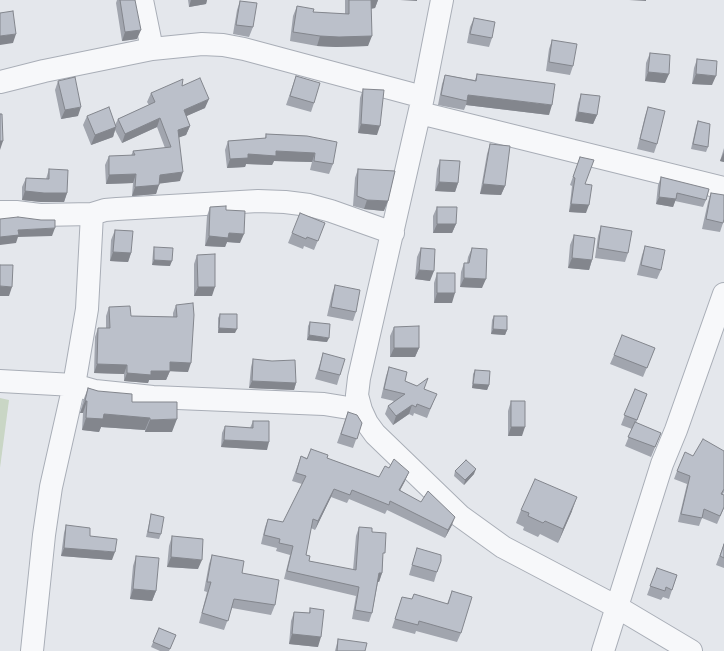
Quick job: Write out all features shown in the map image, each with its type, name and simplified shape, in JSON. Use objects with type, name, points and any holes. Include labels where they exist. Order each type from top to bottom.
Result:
[{"type":"street","points":[[142,0],[152,49]]},
{"type":"street","points":[[442,0],[393,233],[359,378],[357,395],[361,410],[367,423],[375,434],[460,516],[502,547],[617,607],[691,651]]},
{"type":"street","points":[[0,82],[44,71],[152,49],[202,44],[223,45],[244,49],[421,105],[724,188]]},
{"type":"street","points":[[0,212],[40,215],[92,214],[105,210],[258,200],[309,205],[331,211],[393,233]]},
{"type":"street","points":[[32,651],[44,535],[51,487],[74,385],[87,309],[92,214]]},
{"type":"street","points":[[603,651],[662,464],[676,430],[724,294]]},
{"type":"street","points":[[0,381],[74,385],[95,391],[153,397],[324,404],[361,410]]},
{"type":"green space","points":[[0,398],[9,400],[0,468]]},
{"type":"building","points":[[120,0],[135,0],[141,30],[125,32]]},
{"type":"building","points":[[349,0],[371,0],[372,36],[339,37],[293,32],[297,6],[314,9],[313,12],[349,14]]},
{"type":"building","points":[[240,1],[257,3],[253,27],[236,25]]},
{"type":"building","points":[[13,11],[16,34],[0,36],[0,13]]},
{"type":"building","points":[[474,18],[495,22],[492,38],[470,34]]},
{"type":"building","points":[[552,40],[577,44],[573,66],[549,62]]},
{"type":"building","points":[[650,53],[670,55],[669,74],[648,72]]},
{"type":"building","points":[[697,59],[717,61],[716,76],[696,74]]},
{"type":"building","points":[[477,74],[555,84],[552,105],[468,95],[467,101],[441,95],[445,75],[476,81]]},
{"type":"building","points":[[296,76],[320,83],[314,103],[290,96]]},
{"type":"building","points":[[75,77],[81,107],[65,110],[58,81]]},
{"type":"building","points":[[200,78],[209,99],[184,110],[190,126],[178,130],[183,172],[160,175],[159,185],[135,187],[136,174],[109,175],[109,156],[135,155],[133,151],[171,147],[160,118],[125,134],[118,119],[155,102],[151,93],[183,79],[182,86]]},
{"type":"building","points":[[363,89],[384,90],[380,126],[361,124]]},
{"type":"building","points":[[581,94],[600,96],[597,115],[578,112]]},
{"type":"building","points":[[109,107],[116,127],[95,135],[87,116]]},
{"type":"building","points":[[648,107],[665,111],[657,144],[640,139]]},
{"type":"building","points":[[0,114],[2,114],[3,141],[0,141]]},
{"type":"building","points":[[698,121],[710,124],[708,147],[693,144]]},
{"type":"building","points":[[266,134],[307,136],[337,142],[333,164],[314,161],[315,153],[276,151],[276,156],[248,154],[248,158],[230,159],[228,141],[266,138]]},
{"type":"building","points":[[490,144],[510,146],[505,186],[483,184]]},
{"type":"building","points":[[580,157],[594,160],[585,184],[592,185],[589,205],[571,204],[575,178],[573,177]]},
{"type":"building","points":[[440,160],[460,161],[458,183],[439,182]]},
{"type":"building","points":[[49,169],[68,170],[67,193],[25,191],[26,178],[49,179]]},
{"type":"building","points":[[358,169],[395,171],[388,201],[367,200],[357,196]]},
{"type":"building","points":[[661,177],[709,189],[706,200],[677,193],[676,199],[659,197]]},
{"type":"building","points":[[711,193],[724,195],[723,223],[706,219]]},
{"type":"building","points":[[226,206],[226,210],[245,211],[244,234],[229,233],[228,238],[209,236],[210,207]]},
{"type":"building","points":[[437,207],[457,207],[456,224],[437,224]]},
{"type":"building","points":[[300,213],[325,223],[318,241],[307,237],[306,239],[292,233]]},
{"type":"building","points":[[18,217],[55,220],[55,228],[18,230],[19,235],[0,237],[0,219]]},
{"type":"building","points":[[601,226],[632,231],[628,253],[598,248]]},
{"type":"building","points":[[115,230],[133,231],[131,253],[113,252]]},
{"type":"building","points":[[574,235],[595,238],[592,260],[572,258]]},
{"type":"building","points":[[645,246],[665,250],[661,270],[641,265]]},
{"type":"building","points":[[154,247],[173,248],[172,261],[154,260]]},
{"type":"building","points":[[421,248],[435,249],[434,271],[419,270]]},
{"type":"building","points":[[472,248],[487,249],[486,279],[464,278],[464,263],[469,263]]},
{"type":"building","points":[[215,254],[215,287],[198,287],[197,255]]},
{"type":"building","points":[[0,265],[13,265],[12,287],[0,286]]},
{"type":"building","points":[[437,273],[455,273],[455,293],[437,293]]},
{"type":"building","points":[[335,285],[360,290],[356,312],[331,307]]},
{"type":"building","points":[[193,303],[194,315],[191,363],[170,362],[170,371],[151,371],[151,375],[127,373],[127,365],[97,364],[98,328],[110,328],[109,307],[130,306],[131,316],[177,317],[176,305]]},
{"type":"building","points":[[220,314],[237,314],[237,329],[219,328]]},
{"type":"building","points":[[494,316],[507,316],[507,330],[493,329]]},
{"type":"building","points":[[310,322],[330,324],[329,338],[309,335]]},
{"type":"building","points":[[419,326],[419,348],[394,348],[394,327]]},
{"type":"building","points":[[622,335],[655,348],[647,368],[614,355]]},
{"type":"building","points":[[323,353],[345,359],[340,375],[319,370]]},
{"type":"building","points":[[253,359],[272,361],[295,360],[296,383],[252,381]]},
{"type":"building","points":[[389,367],[407,372],[405,381],[417,386],[428,378],[424,389],[437,394],[430,409],[417,404],[416,407],[412,405],[396,416],[388,406],[405,394],[384,389]]},
{"type":"building","points":[[475,370],[490,371],[489,385],[473,384]]},
{"type":"building","points":[[88,388],[98,391],[132,394],[132,402],[177,402],[177,419],[150,420],[150,418],[104,414],[103,419],[86,418],[87,401],[85,401]]},
{"type":"building","points":[[635,389],[647,394],[637,420],[624,415]]},
{"type":"building","points":[[511,401],[525,401],[525,427],[511,427]]},
{"type":"building","points":[[348,412],[357,415],[362,423],[357,439],[341,434]]},
{"type":"building","points":[[253,421],[269,421],[269,442],[224,440],[225,426],[253,428]]},
{"type":"building","points":[[635,422],[661,433],[655,447],[628,437]]},
{"type":"building","points":[[703,439],[724,451],[724,489],[721,494],[724,495],[724,507],[720,516],[704,509],[702,518],[681,514],[690,476],[677,471],[685,452],[693,456]]},
{"type":"building","points":[[311,449],[328,455],[327,458],[379,477],[385,466],[389,468],[394,459],[409,472],[399,490],[421,502],[428,491],[455,517],[448,530],[390,501],[389,505],[352,490],[350,495],[334,489],[318,521],[313,519],[306,555],[310,556],[309,561],[356,570],[359,527],[372,528],[372,532],[386,533],[382,573],[379,573],[372,613],[355,610],[359,587],[287,571],[293,546],[279,543],[280,539],[264,535],[268,519],[283,522],[306,476],[296,473],[301,456],[307,459]]},
{"type":"building","points":[[466,460],[476,469],[465,480],[455,471]]},
{"type":"building","points":[[535,479],[577,497],[563,529],[545,521],[543,523],[528,516],[529,513],[521,510]]},
{"type":"building","points":[[151,514],[164,517],[161,534],[148,532]]},
{"type":"building","points":[[66,525],[90,528],[90,536],[117,539],[115,552],[64,548]]},
{"type":"building","points":[[172,536],[203,539],[202,560],[171,557]]},
{"type":"building","points":[[724,544],[724,558],[720,556]]},
{"type":"building","points":[[417,548],[441,555],[441,561],[437,572],[412,565]]},
{"type":"building","points":[[212,555],[244,561],[242,573],[279,580],[275,605],[234,599],[228,621],[202,613],[211,582],[207,582]]},
{"type":"building","points":[[136,556],[159,558],[156,591],[133,589]]},
{"type":"building","points":[[657,568],[677,575],[672,590],[666,587],[665,591],[650,586]]},
{"type":"building","points":[[452,591],[472,597],[461,633],[419,621],[418,625],[395,619],[402,597],[412,599],[414,594],[448,604]]},
{"type":"building","points":[[310,608],[324,610],[321,637],[292,634],[294,612],[310,613]]},
{"type":"building","points":[[159,628],[176,635],[170,649],[153,642]]},
{"type":"building","points":[[338,639],[367,643],[365,651],[337,651]]}]
